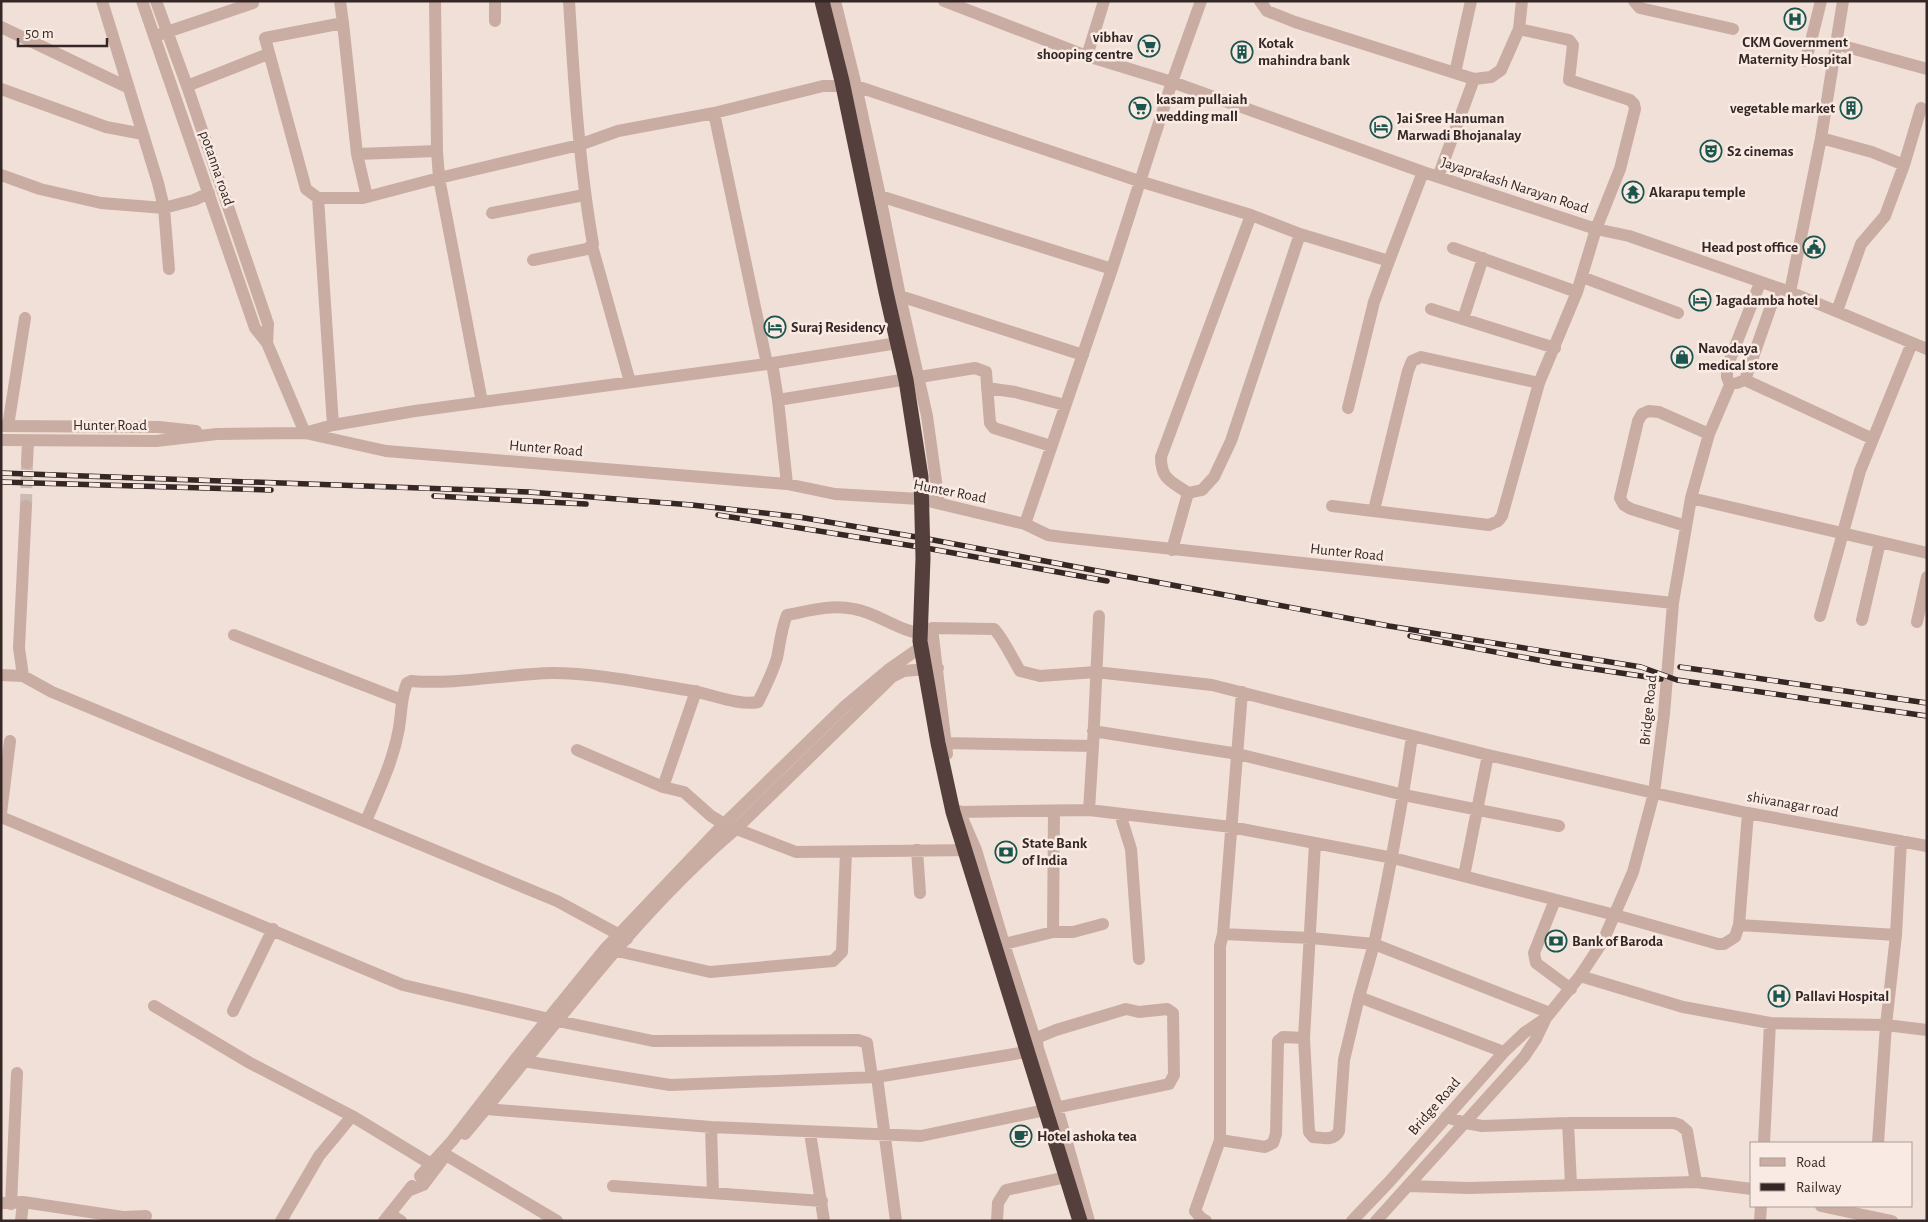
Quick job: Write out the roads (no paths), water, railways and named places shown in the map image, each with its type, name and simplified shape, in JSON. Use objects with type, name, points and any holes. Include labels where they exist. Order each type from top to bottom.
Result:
[{"type":"highway","points":[[822,1],[842,81],[906,380],[921,476],[923,558],[921,646],[938,743],[953,812],[1080,1221]]},
{"type":"street","points":[[102,1],[158,183],[164,208],[169,269]]},
{"type":"street","name":"potanna road","points":[[142,1],[201,196],[255,328],[267,343],[299,433]]},
{"type":"street","name":"potanna road","points":[[156,1],[268,324],[267,343]]},
{"type":"street","points":[[153,36],[167,32],[226,6],[253,1]]},
{"type":"street","points":[[340,1],[357,154],[367,197]]},
{"type":"street","points":[[435,1],[439,178],[482,402]]},
{"type":"street","points":[[495,1],[495,21]]},
{"type":"street","points":[[835,1],[856,86],[930,435],[939,503]]},
{"type":"street","name":"Jayaprakash Narayan Road","points":[[944,1],[968,6],[1087,56],[1172,82],[1423,172],[1596,228],[1629,236],[1783,290],[1927,349]]},
{"type":"street","points":[[1087,56],[1104,1]]},
{"type":"street","points":[[1025,524],[1112,270],[1172,82],[1201,1]]},
{"type":"street","points":[[1260,1],[1266,11],[1295,22],[1474,79],[1491,77],[1501,70],[1519,29],[1522,1]]},
{"type":"street","points":[[1454,73],[1471,1]]},
{"type":"street","points":[[1634,1],[1640,8],[1733,29]]},
{"type":"street","points":[[1804,61],[1810,48],[1822,1]]},
{"type":"street","points":[[1745,380],[1783,290],[1821,138],[1843,1]]},
{"type":"street","points":[[571,2],[579,145],[584,195],[592,246],[630,382]]},
{"type":"street","points":[[343,23],[265,38],[306,189],[318,198],[367,197],[579,145],[618,131],[714,113],[823,86],[856,86],[1139,181],[1250,215],[1300,234],[1389,261]]},
{"type":"street","points":[[1,27],[127,87]]},
{"type":"street","points":[[1332,506],[1489,525],[1498,521],[1502,516],[1539,383],[1577,292],[1596,228],[1620,169],[1635,109],[1634,104],[1630,100],[1569,80],[1573,45],[1569,40],[1519,29]]},
{"type":"street","points":[[1836,44],[1927,69]]},
{"type":"street","points":[[187,86],[268,54]]},
{"type":"street","points":[[1438,177],[1474,79]]},
{"type":"street","points":[[1,89],[106,127],[143,134]]},
{"type":"street","points":[[1838,311],[1860,244],[1884,216],[1904,165],[1921,108]]},
{"type":"street","points":[[714,113],[778,400],[787,484]]},
{"type":"street","points":[[1821,138],[1872,152],[1904,165]]},
{"type":"street","points":[[357,154],[437,151]]},
{"type":"street","points":[[1348,408],[1374,302],[1423,172]]},
{"type":"street","points":[[1,176],[40,189],[101,203],[164,208],[201,196]]},
{"type":"street","points":[[492,213],[584,195]]},
{"type":"street","points":[[880,196],[1112,270]]},
{"type":"street","points":[[318,198],[333,425]]},
{"type":"street","points":[[1250,215],[1161,457],[1163,475],[1188,493],[1202,490],[1214,476],[1231,441],[1300,234]]},
{"type":"street","points":[[533,260],[587,249],[592,246]]},
{"type":"street","points":[[1453,248],[1577,292]]},
{"type":"street","points":[[1463,319],[1483,258]]},
{"type":"street","points":[[1582,276],[1678,313]]},
{"type":"street","points":[[1760,283],[1727,366],[1727,376],[1730,385],[1745,380],[1873,438]]},
{"type":"street","points":[[900,296],[1083,355]]},
{"type":"street","points":[[1431,310],[1555,348]]},
{"type":"street","points":[[5,426],[25,318]]},
{"type":"street","points":[[299,433],[333,425],[482,402],[910,342]]},
{"type":"street","points":[[1820,616],[1860,471],[1912,343]]},
{"type":"street","points":[[1374,510],[1412,361],[1421,356],[1539,383]]},
{"type":"street","points":[[778,400],[975,368],[986,372],[990,423],[994,428],[1051,446]]},
{"type":"street","name":"Bridge Road","points":[[1376,1221],[1524,1057],[1548,1016],[1571,989],[1603,941],[1615,915],[1633,872],[1654,793],[1664,714],[1674,603],[1691,498],[1709,434],[1730,385]]},
{"type":"street","points":[[987,388],[1015,392],[1065,405]]},
{"type":"street","points":[[1686,526],[1631,509],[1624,505],[1620,498],[1638,421],[1642,414],[1649,411],[1659,412],[1709,434]]},
{"type":"street","name":"Hunter Road","points":[[5,426],[159,427],[218,434]]},
{"type":"street","name":"Hunter Road","points":[[1,440],[28,442],[156,441],[218,434],[299,433],[386,451],[787,484],[835,494],[920,499],[1025,524],[1048,535],[1172,550],[1674,603]]},
{"type":"street","points":[[27,463],[28,442]]},
{"type":"street","points":[[1172,550],[1188,493]]},
{"type":"street","points":[[1691,498],[1927,553]]},
{"type":"street","points":[[23,676],[19,648],[26,506]]},
{"type":"street","points":[[1862,620],[1880,542]]},
{"type":"street","points":[[1917,622],[1927,577]]},
{"type":"street","points":[[366,821],[391,762],[398,732],[402,700],[407,683],[411,681],[442,682],[552,673],[609,678],[696,691],[749,704],[758,702],[768,683],[777,658],[787,615],[839,608],[854,609],[913,632],[927,634],[932,628]]},
{"type":"street","points":[[1089,810],[1099,616]]},
{"type":"street","points":[[932,628],[945,743],[959,812],[976,850],[1057,1108],[1089,1221]]},
{"type":"street","name":"shivanagar road","points":[[932,628],[994,629],[1002,639],[1020,671],[1034,675],[1096,672],[1212,685],[1488,755],[1654,793],[1748,813],[1927,846]]},
{"type":"street","points":[[234,635],[402,700]]},
{"type":"street","points":[[401,1221],[387,1217],[420,1176],[452,1141],[517,1057],[609,945],[723,825],[845,706],[888,670],[921,646]]},
{"type":"street","points":[[408,1191],[423,1186],[446,1155],[586,986],[627,939],[713,849],[736,829],[892,676],[904,671],[938,668]]},
{"type":"street","points":[[1,675],[23,676],[52,692],[557,901],[627,939]]},
{"type":"street","points":[[663,786],[696,691]]},
{"type":"street","points":[[1206,1221],[1195,1211],[1220,1140],[1220,946],[1223,934],[1242,692]]},
{"type":"street","points":[[1093,731],[1238,754],[1404,794],[1559,826]]},
{"type":"street","points":[[1315,843],[1304,1038],[1309,1132],[1313,1137],[1334,1138],[1339,1131],[1344,1060],[1374,944],[1393,858],[1412,736]]},
{"type":"street","points":[[1,813],[10,741]]},
{"type":"street","points":[[945,743],[1093,746]]},
{"type":"street","points":[[577,750],[663,786],[684,792],[711,816],[726,825],[796,852],[976,850]]},
{"type":"street","points":[[1464,876],[1488,755]]},
{"type":"street","points":[[959,812],[1089,810],[1231,827],[1393,858],[1615,915],[1718,944],[1724,944],[1735,938],[1739,924],[1748,813]]},
{"type":"street","points":[[1053,932],[1054,811]]},
{"type":"street","points":[[1120,814],[1131,849],[1139,959]]},
{"type":"street","points":[[1,817],[403,984],[558,1021],[653,1041],[858,1040],[867,1043],[886,1135],[896,1221]]},
{"type":"street","points":[[1878,1142],[1886,1025],[1896,935],[1901,841]]},
{"type":"street","points":[[917,850],[920,893]]},
{"type":"street","points":[[617,951],[710,972],[833,961],[842,952],[846,852]]},
{"type":"street","points":[[1556,900],[1534,957],[1536,963],[1571,989]]},
{"type":"street","points":[[1004,944],[1053,932],[1073,932],[1103,924]]},
{"type":"street","points":[[1739,924],[1896,935]]},
{"type":"street","points":[[233,1011],[273,929]]},
{"type":"street","points":[[1223,934],[1311,938],[1374,944],[1548,1016]]},
{"type":"street","points":[[1580,976],[1683,1007],[1770,1023],[1886,1025],[1927,1030]]},
{"type":"street","points":[[1359,997],[1504,1052]]},
{"type":"street","points":[[154,1006],[250,1063],[352,1116],[431,1164]]},
{"type":"street","points":[[486,1109],[710,1128],[921,1136],[1169,1084],[1174,1075],[1173,1013],[1167,1009],[1139,1012],[1126,1009],[1056,1030],[1040,1037],[1037,1040],[1038,1050]]},
{"type":"street","name":"Bridge Road","points":[[1352,1221],[1390,1181],[1504,1052],[1524,1032],[1548,1016]]},
{"type":"street","points":[[1764,1142],[1770,1023]]},
{"type":"street","points":[[1220,1140],[1265,1147],[1272,1142],[1276,1134],[1278,1041],[1283,1037],[1304,1038]]},
{"type":"street","points":[[523,1061],[670,1085],[875,1077],[1038,1050]]},
{"type":"street","points":[[17,1073],[12,1203],[21,1221]]},
{"type":"street","points":[[281,1221],[319,1156],[352,1116]]},
{"type":"street","points":[[1446,1117],[1482,1126],[1568,1123],[1674,1123],[1687,1131],[1696,1182]]},
{"type":"street","points":[[1568,1123],[1571,1184]]},
{"type":"street","points":[[710,1128],[713,1193]]},
{"type":"street","points":[[810,1133],[824,1221]]},
{"type":"street","points":[[446,1155],[557,1221]]},
{"type":"street","points":[[997,1221],[998,1203],[1006,1190],[1076,1176]]},
{"type":"street","points":[[1408,1186],[1468,1188],[1696,1182],[1750,1189]]},
{"type":"street","points":[[613,1186],[822,1201]]},
{"type":"street","points":[[12,1203],[124,1217],[146,1216]]},
{"type":"street","points":[[1760,1221],[1761,1207]]},
{"type":"street","points":[[1827,1207],[1874,1215],[1892,1221]]},
{"type":"tunnel","points":[[26,506],[27,463]]},
{"type":"railway","points":[[1,473],[529,492],[692,505],[799,517],[928,539],[1389,626],[1641,667],[1677,680],[1927,716]]},
{"type":"railway","points":[[1,482],[271,490]]},
{"type":"railway","points":[[434,496],[586,504]]},
{"type":"railway","points":[[718,515],[926,548],[1107,581]]},
{"type":"railway","points":[[1410,636],[1554,663],[1661,679]]},
{"type":"railway","points":[[1680,667],[1927,703]]},
{"type":"place","name":"CKM Government Maternity Hospital","points":[[1795,19]]},
{"type":"place","name":"vibhav shooping centre","points":[[1149,46]]},
{"type":"place","name":"Kotak mahindra bank","points":[[1242,52]]},
{"type":"place","name":"kasam pullaiah wedding mall","points":[[1140,108]]},
{"type":"place","name":"vegetable market","points":[[1851,108]]},
{"type":"place","name":"Jai Sree Hanuman Marwadi Bhojanalay","points":[[1381,127]]},
{"type":"place","name":"S2 cinemas","points":[[1711,151]]},
{"type":"place","name":"Akarapu temple","points":[[1633,192]]},
{"type":"place","name":"Head post office","points":[[1814,247]]},
{"type":"place","name":"Jagadamba hotel","points":[[1700,300]]},
{"type":"place","name":"Suraj Residency","points":[[775,327]]},
{"type":"place","name":"Navodaya medical store","points":[[1682,357]]},
{"type":"place","name":"State Bank of India","points":[[1006,852]]},
{"type":"place","name":"Bank of Baroda","points":[[1556,941]]},
{"type":"place","name":"Pallavi Hospital","points":[[1779,996]]},
{"type":"place","name":"Hotel ashoka tea","points":[[1021,1136]]}]
